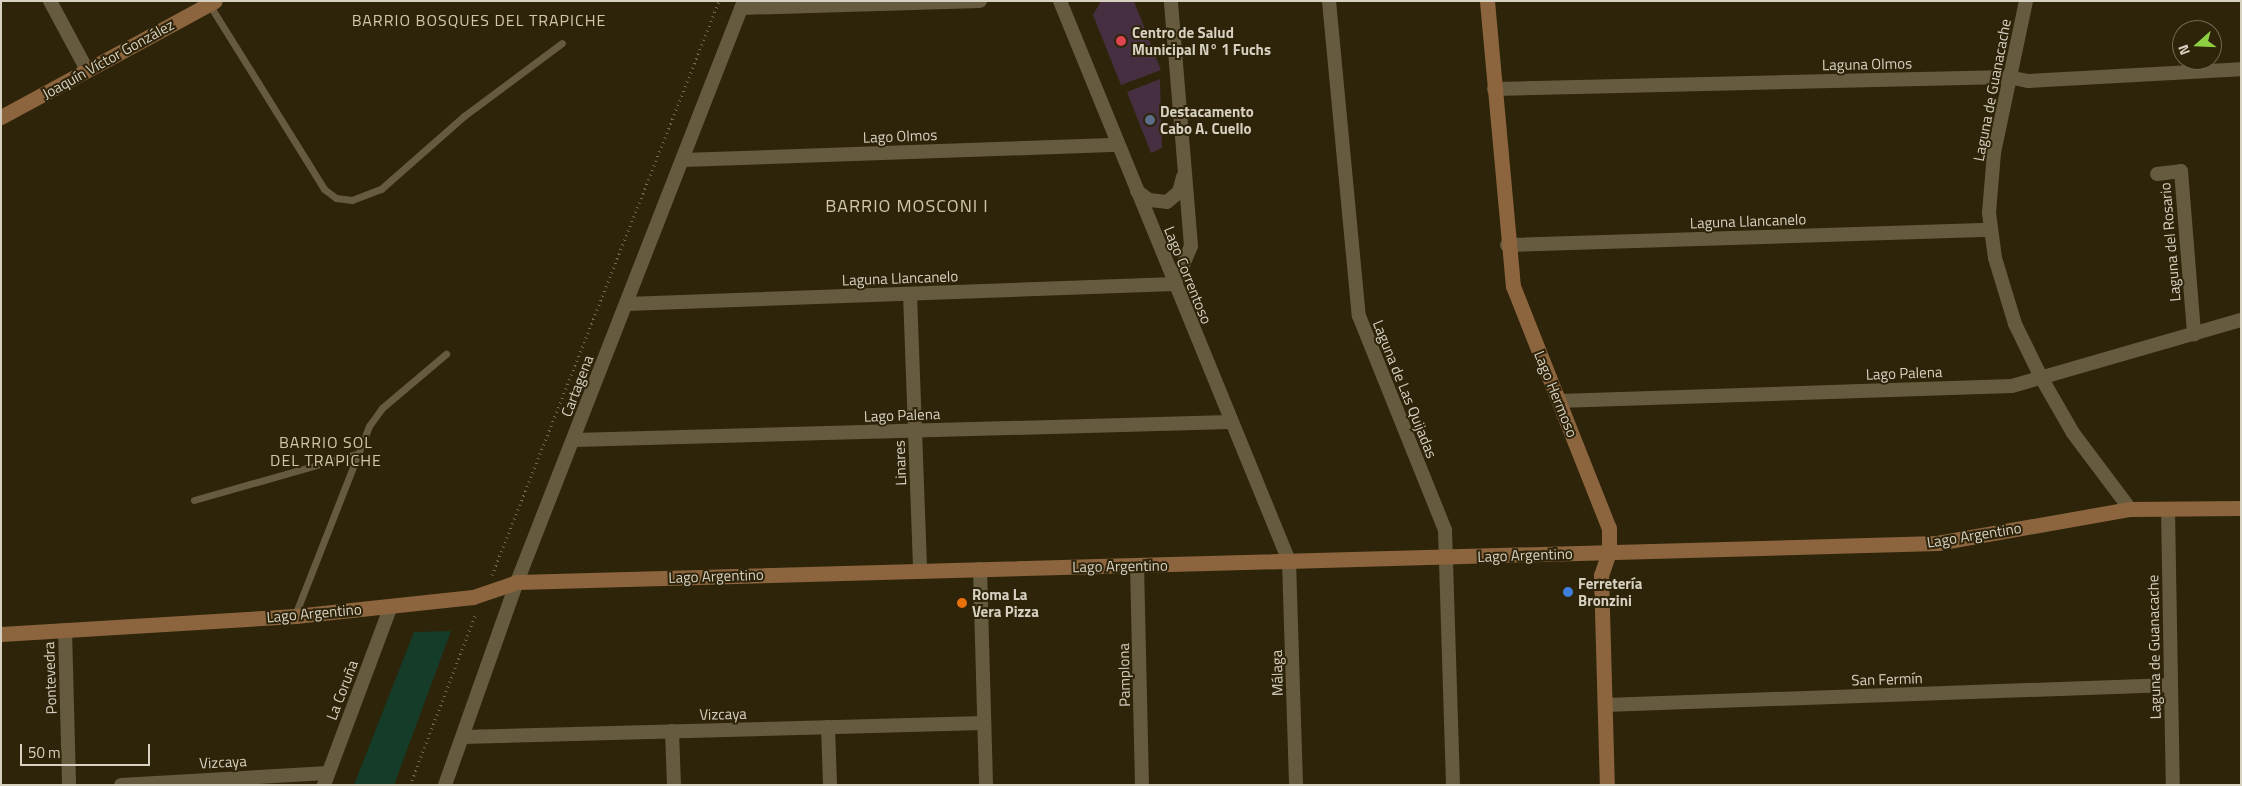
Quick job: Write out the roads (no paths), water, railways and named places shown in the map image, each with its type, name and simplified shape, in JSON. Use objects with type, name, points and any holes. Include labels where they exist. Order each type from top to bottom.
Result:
[{"type":"street","points":[[50,1],[87,70]]},
{"type":"street","points":[[742,5],[980,1]]},
{"type":"street","name":"Lago Correntoso","points":[[1060,1],[1230,422],[1289,561]]},
{"type":"street","points":[[1171,1],[1191,246],[1174,284]]},
{"type":"street","name":"Laguna de Las Quijadas","points":[[1329,1],[1359,316],[1445,530],[1452,785]]},
{"type":"street","name":"Lago Hermoso","points":[[1487,1],[1507,245],[1513,286],[1609,528],[1609,552],[1601,575],[1607,785]]},
{"type":"street","name":"Laguna de Guanacache","points":[[2026,1],[2008,77],[1994,153],[1990,230],[2007,304],[2042,379],[2073,433],[2130,509]]},
{"type":"street","name":"Joaquín Víctor González","points":[[1,117],[212,3]]},
{"type":"street","name":"Cartagena","points":[[445,785],[518,582],[742,5]]},
{"type":"street","name":"Laguna Olmos","points":[[1494,89],[2008,77],[2029,81],[2241,69]]},
{"type":"street","name":"Lago Olmos","points":[[683,160],[1118,145]]},
{"type":"street","points":[[1137,192],[1149,200],[1167,202],[1179,192],[1185,165]]},
{"type":"street","name":"Laguna del Rosario","points":[[2157,174],[2180,171],[2194,334]]},
{"type":"street","name":"Laguna Llancanelo","points":[[1507,245],[1990,230]]},
{"type":"street","name":"Laguna Llancanelo","points":[[626,304],[1174,284]]},
{"type":"street","name":"Linares","points":[[910,294],[920,571]]},
{"type":"street","name":"Lago Palena","points":[[1559,401],[2012,386],[2042,379],[2241,320]]},
{"type":"street","name":"Lago Palena","points":[[574,440],[1230,422]]},
{"type":"street","name":"Lago Argentino","points":[[1,634],[295,616],[484,594],[518,582],[1937,543],[2130,509],[2241,508]]},
{"type":"street","name":"Laguna de Guanacache","points":[[2168,510],[2173,785]]},
{"type":"street","name":"Málaga","points":[[1289,561],[1296,785]]},
{"type":"street","name":"Pamplona","points":[[1137,565],[1142,785]]},
{"type":"street","points":[[980,569],[986,785]]},
{"type":"street","name":"La Coruña","points":[[326,779],[391,606]]},
{"type":"street","name":"Pontevedra","points":[[65,630],[69,785]]},
{"type":"street","name":"San Fermín","points":[[1605,704],[2171,686]]},
{"type":"street","name":"Vizcaya","points":[[463,737],[984,723]]},
{"type":"street","points":[[828,727],[830,785]]},
{"type":"street","points":[[672,731],[674,785]]},
{"type":"street","name":"Vizcaya","points":[[121,785],[326,779]]},
{"type":"lane","points":[[212,3],[324,189],[336,198],[352,200],[381,189],[464,116],[562,44]]},
{"type":"lane","points":[[295,616],[355,454],[382,408],[446,354]]},
{"type":"lane","points":[[194,500],[355,454]]},
{"type":"place","name":"Centro de Salud Municipal N° 1 Fuchs","points":[[1121,41]]},
{"type":"place","name":"Destacamento Cabo A. Cuello","points":[[1150,120]]},
{"type":"place","name":"Ferretería Bronzini","points":[[1568,592]]},
{"type":"place","name":"Roma La Vera Pizza","points":[[962,603]]},
{"type":"district","name":"BARRIO BOSQUES DEL TRAPICHE","points":[[479,20]]},
{"type":"district","name":"BARRIO MOSCONI I","points":[[907,206]]},
{"type":"district","name":"BARRIO SOL DEL TRAPICHE","points":[[326,451]]}]
